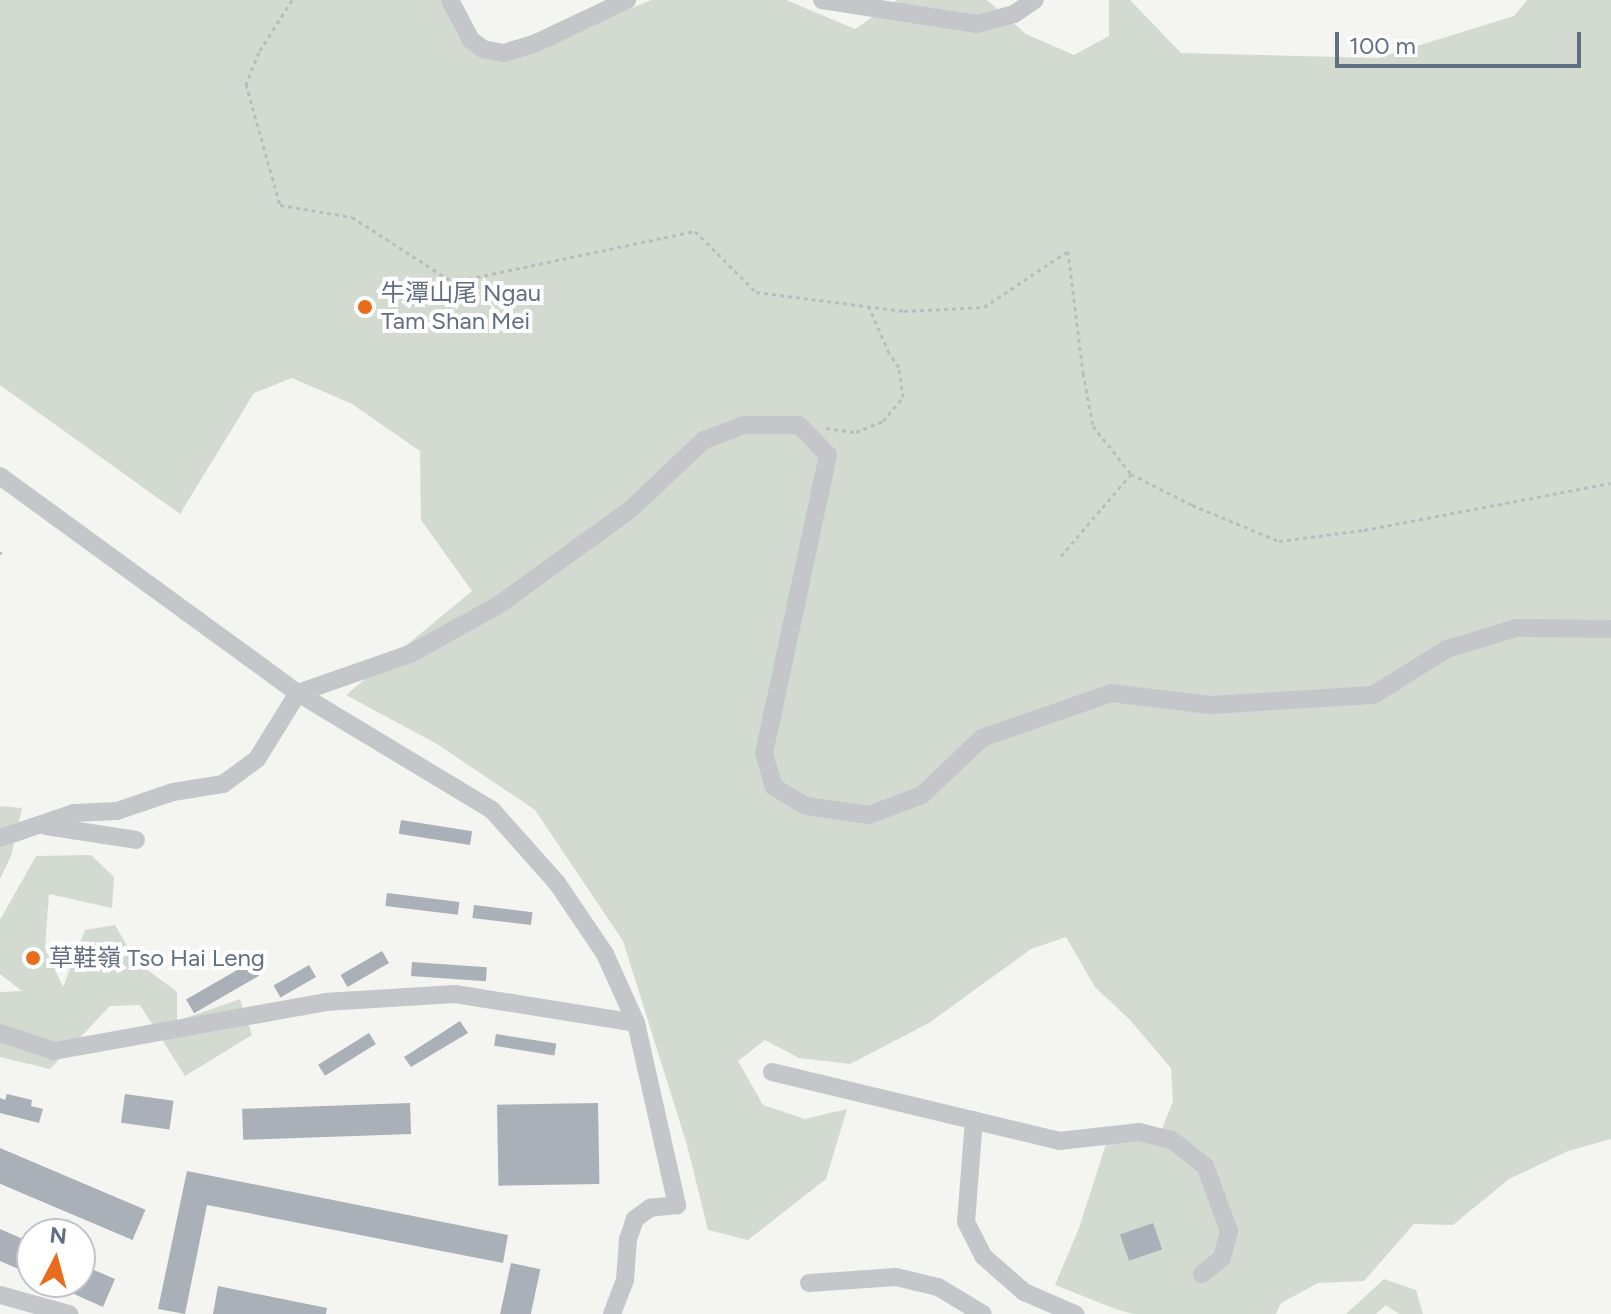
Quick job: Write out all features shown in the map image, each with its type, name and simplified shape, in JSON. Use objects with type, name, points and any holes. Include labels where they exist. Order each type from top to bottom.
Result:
[{"type":"street","points":[[450,0],[471,40],[483,49],[504,53],[534,44],[627,0]]},
{"type":"street","points":[[822,0],[977,24],[1003,18],[1035,0]]},
{"type":"street","points":[[0,838],[44,826],[74,813],[117,811],[173,792],[223,784],[257,759],[298,693],[410,654],[497,606],[631,509],[704,440],[744,425],[799,425],[828,455],[764,753],[774,787],[806,806],[869,815],[922,795],[982,738],[1111,693],[1210,705],[1373,695],[1447,649],[1516,628],[1611,629]]},
{"type":"street","points":[[0,476],[298,693],[492,810],[557,883],[605,954],[636,1023],[677,1205],[650,1208],[635,1219],[628,1239],[625,1280],[612,1314]]},
{"type":"street","points":[[44,826],[136,840]]},
{"type":"street","points":[[0,1033],[54,1051],[325,1002],[455,994],[636,1023]]},
{"type":"street","points":[[772,1072],[1059,1141],[1139,1132],[1172,1140],[1205,1166],[1229,1231],[1222,1258],[1202,1274]]},
{"type":"street","points":[[974,1120],[966,1222],[983,1256],[1024,1292],[1075,1314]]},
{"type":"street","points":[[809,1283],[896,1277],[938,1287],[983,1314]]},
{"type":"street","points":[[0,1295],[69,1314]]},
{"type":"path","points":[[292,0],[259,52],[246,84],[280,205],[352,217],[453,282],[695,231],[756,292],[904,311],[984,307],[1070,252],[1083,373],[1093,426],[1131,474],[1192,505],[1279,541],[1364,530],[1611,483]]},
{"type":"path","points":[[799,425],[856,432],[883,421],[903,397],[899,367],[889,353],[869,307]]},
{"type":"path","points":[[1061,556],[1131,474]]},
{"type":"shaded area","points":[[0,0],[442,0],[459,37],[515,56],[651,0],[786,0],[855,29],[897,0],[987,0],[1026,34],[1074,55],[1109,36],[1109,0],[1130,0],[1181,53],[1378,58],[1514,16],[1527,0],[1611,0],[1611,1139],[1568,1151],[1509,1179],[1453,1225],[1414,1224],[1364,1281],[1318,1283],[1281,1303],[1276,1314],[1134,1314],[1118,1310],[1055,1285],[1079,1228],[1106,1144],[1162,1129],[1173,1101],[1171,1068],[1130,1020],[1095,987],[1066,937],[1031,949],[929,1023],[850,1064],[799,1058],[765,1040],[738,1061],[763,1105],[805,1119],[847,1109],[826,1179],[748,1240],[708,1230],[687,1145],[623,941],[535,810],[437,744],[346,695],[472,591],[421,520],[420,451],[352,404],[292,378],[254,393],[180,514],[0,385]]},
{"type":"shaded area","points":[[0,806],[22,808],[11,856],[0,879]]},
{"type":"shaded area","points":[[91,855],[114,877],[112,908],[49,894],[45,948],[63,987],[85,930],[115,925],[136,961],[177,992],[177,1021],[240,999],[252,1035],[185,1076],[140,1005],[110,1006],[50,1069],[0,1057],[0,992],[22,991],[0,974],[0,920],[36,856]]},
{"type":"shaded area","points":[[1384,1279],[1416,1290],[1423,1314],[1399,1314],[1386,1305],[1376,1314],[1346,1314]]},
{"type":"building","points":[[401,820],[472,831],[470,845],[399,834]]},
{"type":"building","points":[[387,893],[459,902],[458,915],[385,906]]},
{"type":"building","points":[[474,905],[533,912],[531,925],[472,918]]},
{"type":"building","points":[[382,951],[389,963],[347,987],[340,975]]},
{"type":"building","points":[[251,962],[259,976],[194,1013],[186,1000]]},
{"type":"building","points":[[412,962],[487,967],[486,981],[411,976]]},
{"type":"building","points":[[309,965],[316,977],[280,998],[273,986]]},
{"type":"building","points":[[460,1021],[468,1033],[411,1067],[404,1057]]},
{"type":"building","points":[[369,1033],[376,1044],[325,1076],[318,1065]]},
{"type":"building","points":[[496,1034],[556,1044],[554,1055],[494,1046]]},
{"type":"building","points":[[7,1094],[32,1100],[31,1106],[43,1109],[39,1123],[0,1113],[0,1098],[5,1100]]},
{"type":"building","points":[[125,1094],[174,1101],[169,1130],[121,1123]]},
{"type":"building","points":[[410,1103],[411,1134],[243,1140],[242,1109]]},
{"type":"building","points":[[598,1103],[599,1184],[498,1186],[497,1105]]},
{"type":"building","points":[[0,1148],[145,1210],[133,1240],[96,1225],[96,1218],[80,1218],[0,1184]]},
{"type":"building","points":[[187,1171],[508,1235],[503,1263],[207,1205],[185,1314],[158,1309]]},
{"type":"building","points":[[1153,1223],[1162,1249],[1129,1261],[1120,1234]]},
{"type":"building","points":[[0,1229],[16,1236],[16,1268],[0,1261]]},
{"type":"building","points":[[511,1263],[540,1269],[531,1314],[500,1314]]},
{"type":"building","points":[[96,1271],[115,1279],[103,1307],[83,1298],[96,1298]]},
{"type":"building","points":[[218,1286],[327,1308],[326,1314],[213,1314]]},
{"type":"place","name":"牛潭山尾 Ngau Tam Shan Mei","points":[[365,307]]},
{"type":"place","name":"草鞋嶺 Tso Hai Leng","points":[[33,958]]}]
